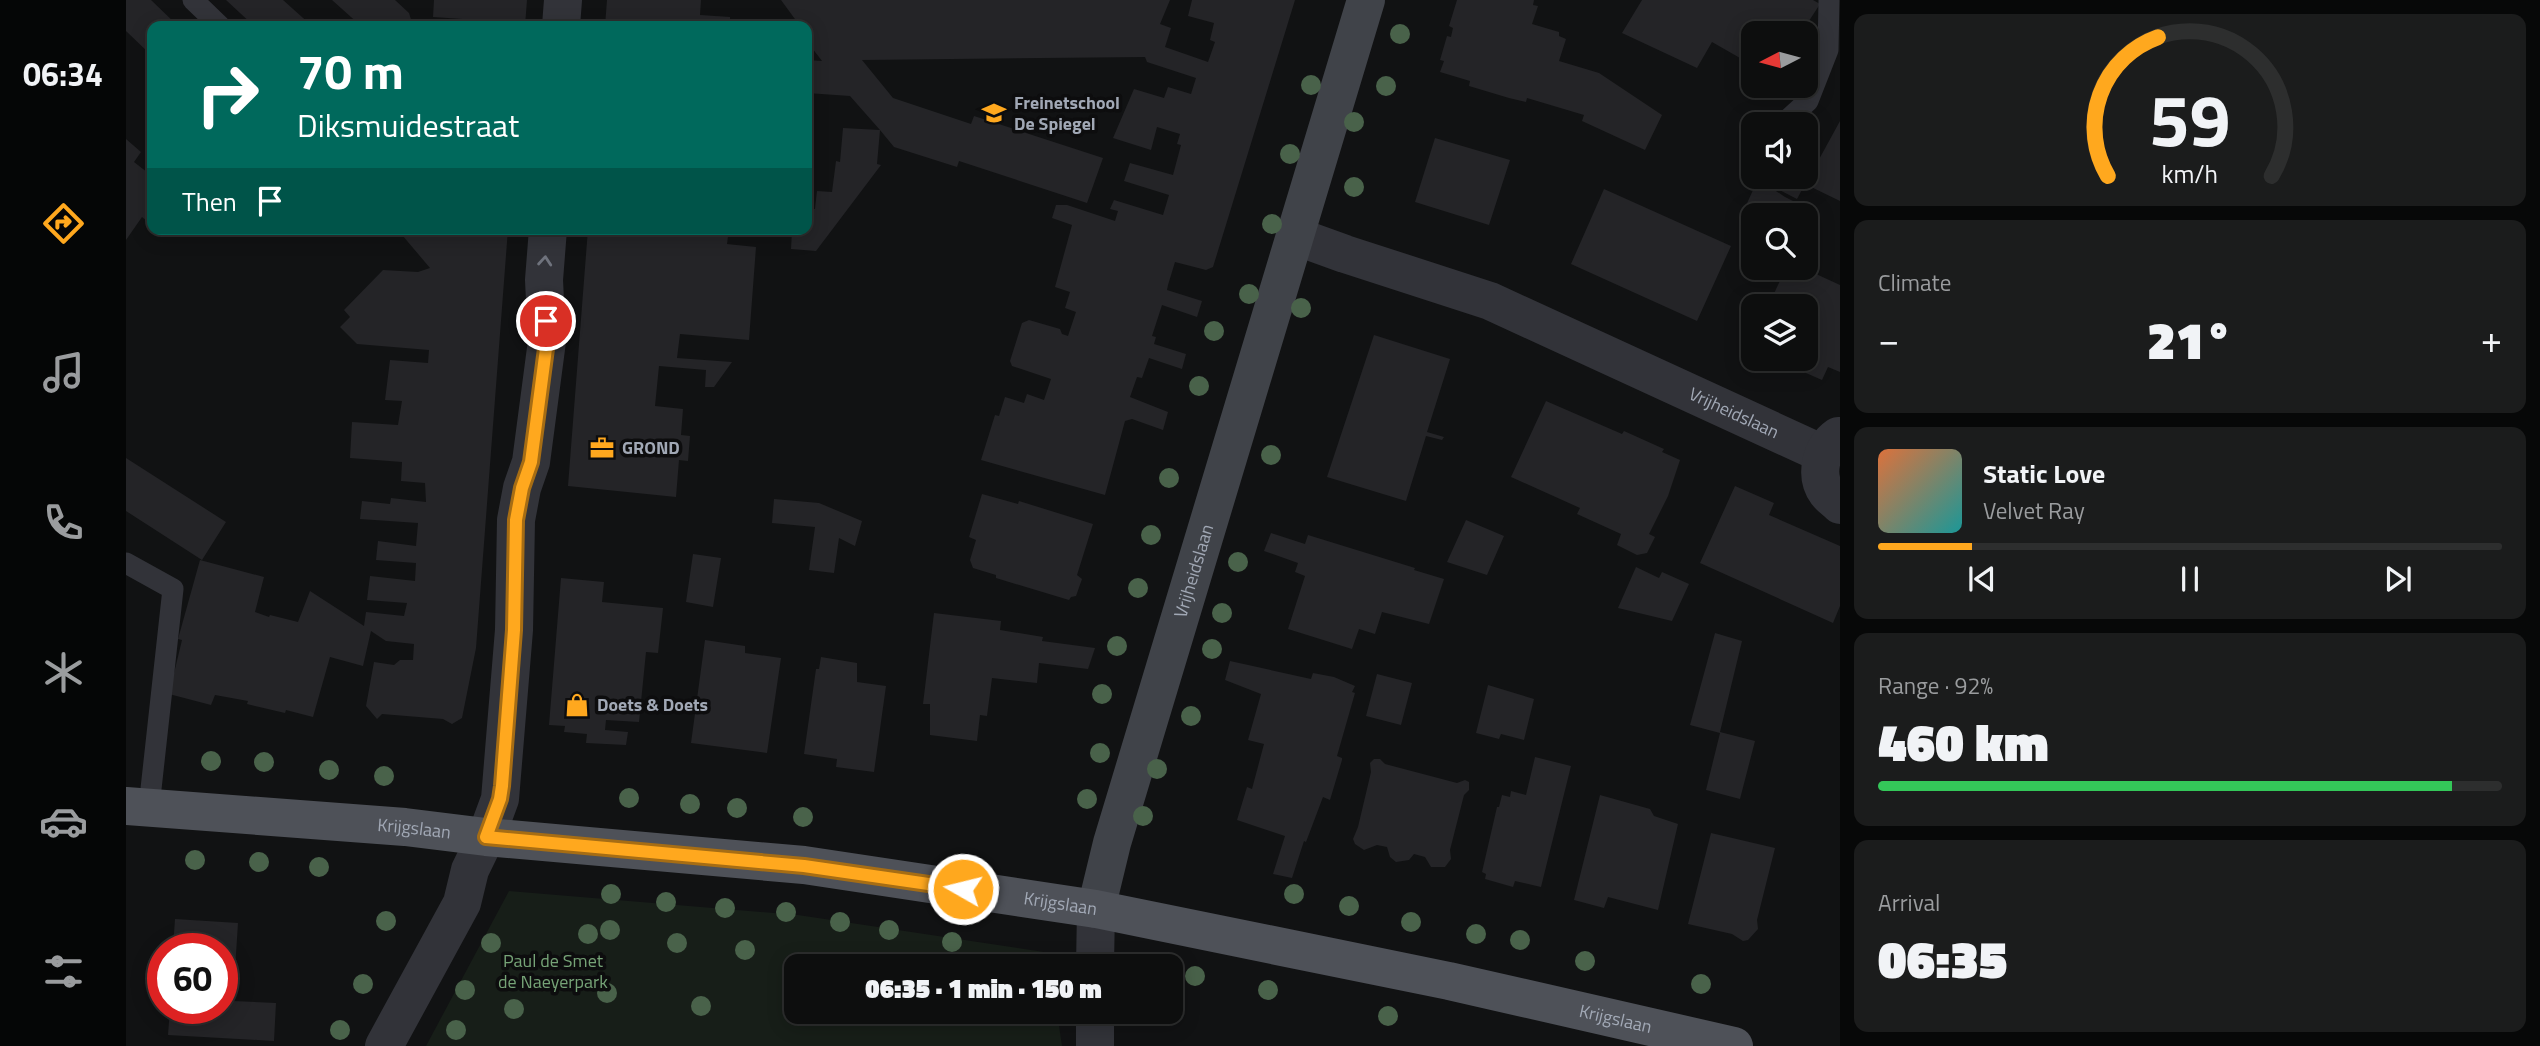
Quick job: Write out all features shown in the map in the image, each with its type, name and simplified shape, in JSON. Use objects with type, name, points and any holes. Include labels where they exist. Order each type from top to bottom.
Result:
[{"type":"main road","name":"Krijgslaan","points":[[138,806],[405,827],[804,866],[1096,909],[1449,981],[1734,1046]]},
{"type":"street","points":[[561,21],[563,0]]},
{"type":"street","name":"Vrijheidslaan","points":[[1096,909],[1116,830],[1366,0]]},
{"type":"street","points":[[384,1046],[462,903],[470,870],[500,799],[514,630],[516,520],[522,488],[531,462],[547,341],[544,280],[548,235]]},
{"type":"street","name":"Vrijheidslaan","points":[[1295,236],[1490,301],[1832,444],[1820,473],[1826,492],[1840,505]]},
{"type":"street","points":[[1095,954],[1096,909]]},
{"type":"street","points":[[1095,1024],[1096,1046]]},
{"type":"lane","points":[[193,0],[215,21]]},
{"type":"lane","points":[[1796,112],[1808,101],[1828,50],[1829,0]]},
{"type":"lane","points":[[126,563],[173,589],[138,806]]},
{"type":"green space","name":"Paul de Smet de Naeyerpark","points":[[509,891],[798,915],[1044,952],[784,954],[784,1024],[1059,1024],[1062,1046],[426,1046]]},
{"type":"building","points":[[126,0],[151,0],[173,21],[147,21],[147,51],[126,31]]},
{"type":"building","points":[[226,0],[283,0],[306,21],[249,21]]},
{"type":"building","points":[[332,0],[395,0],[409,13],[411,21],[355,21]]},
{"type":"building","points":[[434,0],[527,0],[525,21],[462,21],[433,17]]},
{"type":"building","points":[[607,0],[701,0],[700,15],[730,17],[730,21],[605,21]]},
{"type":"building","points":[[781,0],[1170,0],[1160,24],[1171,28],[1165,47],[1208,62],[1215,42],[1210,40],[1214,23],[1188,16],[1192,0],[1295,0],[1213,267],[1206,270],[1175,262],[1167,290],[1202,301],[1197,317],[1162,305],[1152,336],[1156,337],[1154,344],[1186,354],[1182,369],[1149,358],[1142,378],[1137,377],[1130,397],[1168,412],[1163,430],[1132,419],[1125,421],[1105,495],[981,460],[995,415],[999,416],[1005,397],[1024,403],[1027,394],[1044,400],[1051,379],[1012,366],[1010,361],[1022,323],[1029,320],[1060,329],[1062,334],[1068,336],[1076,312],[1065,308],[1070,292],[1055,287],[1072,225],[1052,218],[1056,205],[1067,205],[1115,221],[1118,211],[1110,209],[1114,200],[1163,215],[1169,195],[1124,181],[1130,163],[1173,175],[1181,145],[1177,144],[1180,134],[1157,127],[1151,150],[1113,138],[1134,89],[1164,98],[1168,87],[1191,94],[1196,78],[1147,62],[1145,57],[862,60],[893,98],[971,124],[974,116],[1103,158],[1087,203],[959,161],[957,167],[894,147],[850,96],[812,93],[812,60],[822,61],[812,48],[812,21],[796,21]]},
{"type":"building","points":[[1457,0],[1534,0],[1533,5],[1538,6],[1532,24],[1559,32],[1559,36],[1566,39],[1559,61],[1599,73],[1662,115],[1645,150],[1582,121],[1584,115],[1527,98],[1526,102],[1509,98],[1469,86],[1470,81],[1440,72],[1444,61],[1440,60],[1447,36],[1451,37],[1453,28],[1449,26]]},
{"type":"building","points":[[1642,0],[1813,0],[1820,4],[1809,21],[1741,21],[1741,59],[1712,42],[1697,68],[1622,33]]},
{"type":"building","points":[[1840,121],[1840,201],[1815,189],[1818,189],[1818,161]]},
{"type":"building","points":[[843,128],[880,130],[877,164],[881,165],[816,251],[791,249],[792,235],[812,235],[812,209],[815,209],[817,191],[832,192],[836,161],[840,162]]},
{"type":"building","points":[[1435,138],[1510,160],[1489,225],[1415,202]]},
{"type":"building","points":[[126,139],[141,152],[134,162],[147,172],[147,221],[142,217],[126,240]]},
{"type":"building","points":[[1604,189],[1731,246],[1697,321],[1571,264]]},
{"type":"building","points":[[1753,189],[1773,189],[1797,203],[1747,203]]},
{"type":"building","points":[[1778,189],[1802,189],[1797,199]]},
{"type":"building","points":[[402,235],[508,235],[476,648],[462,718],[452,724],[443,719],[382,714],[377,719],[366,706],[374,662],[394,665],[400,660],[413,660],[414,644],[386,641],[371,631],[363,666],[330,657],[313,717],[286,710],[285,713],[247,704],[248,701],[215,695],[211,705],[169,694],[182,640],[178,639],[200,560],[264,577],[255,612],[269,617],[270,615],[298,622],[310,591],[364,626],[366,612],[404,616],[407,603],[367,600],[370,576],[415,581],[416,563],[376,560],[378,541],[416,546],[418,523],[360,519],[362,501],[390,504],[391,498],[426,502],[425,483],[401,481],[402,462],[350,458],[352,422],[398,425],[402,401],[385,400],[390,360],[428,363],[429,350],[357,344],[340,327],[350,317],[344,310],[383,270],[418,272],[430,268]]},
{"type":"building","points":[[588,235],[728,235],[727,244],[756,247],[749,340],[680,334],[677,358],[732,362],[714,387],[705,387],[706,370],[659,366],[655,406],[683,409],[681,435],[690,436],[688,461],[679,460],[676,497],[568,486]]},
{"type":"building","points":[[1818,275],[1840,285],[1840,372],[1828,367],[1822,380],[1801,371],[1818,371],[1818,294],[1774,294],[1780,280],[1818,280]]},
{"type":"building","points":[[1374,335],[1450,359],[1427,432],[1444,437],[1442,440],[1426,436],[1406,501],[1327,477]]},
{"type":"building","points":[[1546,401],[1622,434],[1624,431],[1664,449],[1662,452],[1680,460],[1668,496],[1649,534],[1655,537],[1647,553],[1637,555],[1617,545],[1621,534],[1577,514],[1580,508],[1511,477]]},
{"type":"building","points":[[126,458],[226,522],[202,560],[126,511]]},
{"type":"building","points":[[1735,486],[1774,503],[1769,515],[1840,546],[1840,606],[1833,623],[1700,563]]},
{"type":"building","points":[[982,494],[1018,504],[1019,501],[1093,524],[1077,575],[1082,579],[1076,596],[1069,600],[996,578],[996,575],[973,568],[970,560],[976,540],[969,537]]},
{"type":"building","points":[[774,499],[819,503],[862,521],[855,546],[839,538],[834,573],[809,570],[815,527],[772,523]]},
{"type":"building","points":[[1466,520],[1504,536],[1487,575],[1447,562]]},
{"type":"building","points":[[1271,533],[1305,544],[1308,535],[1444,579],[1429,624],[1382,612],[1375,634],[1359,629],[1352,649],[1288,629],[1305,576],[1295,572],[1298,563],[1264,551]]},
{"type":"building","points":[[693,554],[721,558],[713,607],[686,602]]},
{"type":"building","points":[[1636,567],[1659,578],[1662,572],[1689,584],[1672,621],[1618,608]]},
{"type":"building","points":[[561,578],[604,582],[602,602],[663,608],[658,653],[646,652],[639,722],[606,720],[605,730],[628,732],[626,745],[586,743],[587,734],[564,732],[565,726],[549,725]]},
{"type":"building","points":[[934,613],[1001,621],[1000,630],[1043,637],[1042,641],[1095,648],[1088,669],[1039,663],[1037,683],[992,678],[987,716],[980,715],[977,741],[930,735],[930,704],[923,704]]},
{"type":"building","points":[[1715,633],[1742,641],[1720,732],[1755,741],[1740,799],[1706,790],[1720,733],[1690,725]]},
{"type":"building","points":[[705,640],[745,646],[745,653],[781,658],[767,753],[691,743]]},
{"type":"building","points":[[821,657],[857,663],[857,682],[886,686],[874,772],[836,767],[837,759],[804,754],[816,669],[819,669]]},
{"type":"building","points":[[1230,661],[1311,679],[1313,673],[1334,677],[1355,686],[1337,756],[1342,760],[1330,800],[1323,797],[1292,878],[1273,874],[1285,836],[1237,820],[1247,787],[1252,789],[1264,744],[1248,740],[1261,694],[1225,680]]},
{"type":"building","points":[[1377,674],[1412,683],[1401,725],[1366,716]]},
{"type":"building","points":[[1488,685],[1534,699],[1524,740],[1501,734],[1499,739],[1476,733]]},
{"type":"building","points":[[1535,757],[1571,766],[1541,887],[1515,881],[1513,887],[1485,879],[1486,874],[1482,872],[1497,807],[1502,795],[1510,797],[1511,791],[1526,795]]},
{"type":"building","points":[[1374,759],[1457,783],[1465,780],[1469,782],[1469,790],[1464,795],[1450,850],[1451,859],[1445,867],[1431,867],[1425,857],[1414,854],[1409,860],[1396,862],[1390,857],[1387,847],[1377,845],[1364,850],[1355,844],[1353,839],[1371,772],[1370,763]]},
{"type":"building","points":[[1600,795],[1650,809],[1654,816],[1678,824],[1658,910],[1608,897],[1604,908],[1574,900]]},
{"type":"building","points":[[1711,833],[1775,848],[1757,920],[1758,929],[1748,940],[1743,941],[1732,934],[1688,924]]},
{"type":"building","points":[[175,919],[238,923],[237,933],[174,933]]},
{"type":"building","points":[[238,1001],[276,1003],[274,1041],[168,1035],[169,1024],[238,1024]]},
{"type":"place","name":"Freinetschool De Spiegel","points":[[994,113]]},
{"type":"place","name":"GROND","points":[[602,448]]},
{"type":"place","name":"Doets & Doets","points":[[577,705]]},
{"type":"route","points":[[546,321],[547,341],[531,462],[522,488],[516,520],[514,630],[502,786],[486,837],[804,866],[963,889]]}]
